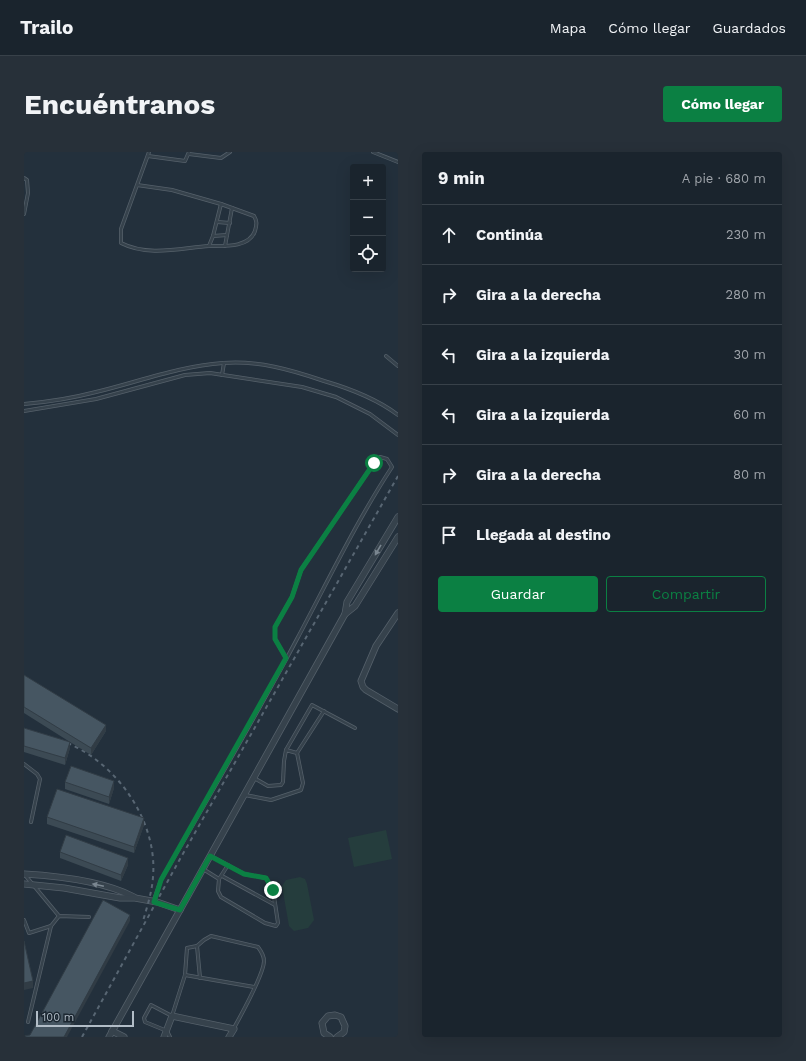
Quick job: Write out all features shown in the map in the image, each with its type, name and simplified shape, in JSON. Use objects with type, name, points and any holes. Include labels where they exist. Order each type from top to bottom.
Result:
[{"type":"street","points":[[346,614],[347,602],[398,517]]},
{"type":"street","points":[[109,1037],[346,614],[355,606],[398,537]]},
{"type":"street","points":[[398,613],[376,646],[361,681],[366,690],[398,709]]},
{"type":"street","points":[[24,874],[99,885],[122,891],[135,898]]},
{"type":"street","points":[[24,884],[64,888],[120,898],[135,898],[180,910]]},
{"type":"street","points":[[330,1037],[322,1035],[322,1027],[324,1020],[328,1016],[335,1015],[341,1017],[345,1022],[345,1029],[342,1036]]},
{"type":"street","points":[[166,1034],[172,1016],[234,1029],[229,1037]]},
{"type":"street","points":[[112,1031],[124,1037]]},
{"type":"lane","points":[[137,185],[172,190],[221,204],[254,216],[257,225],[254,235],[242,243],[225,246],[149,251],[132,249],[122,243],[121,229],[137,185],[148,156],[149,152]]},
{"type":"lane","points":[[148,156],[185,160],[189,153],[221,158],[230,152]]},
{"type":"lane","points":[[374,152],[398,162]]},
{"type":"lane","points":[[24,178],[27,180],[29,186],[24,214]]},
{"type":"lane","points":[[209,246],[221,204]]},
{"type":"lane","points":[[225,246],[232,208]]},
{"type":"lane","points":[[217,222],[230,223]]},
{"type":"lane","points":[[213,236],[227,235]]},
{"type":"lane","points":[[386,356],[398,366]]},
{"type":"lane","points":[[222,375],[224,363]]},
{"type":"lane","points":[[24,404],[95,393],[183,368],[224,363],[275,367],[300,373],[337,385],[382,405],[398,415]]},
{"type":"lane","points":[[24,411],[96,399],[185,375],[210,373],[302,387],[336,398],[370,414],[398,435]]},
{"type":"lane","points":[[154,902],[161,880],[286,658],[347,541],[392,467],[387,459],[380,457],[374,463],[301,570],[292,597],[275,627],[275,639],[286,658]]},
{"type":"lane","points":[[254,778],[268,786],[281,785],[283,782],[286,750],[312,705],[355,728]]},
{"type":"lane","points":[[244,795],[271,800],[301,790],[303,783],[297,754],[324,711]]},
{"type":"lane","points":[[286,750],[297,754]]},
{"type":"lane","points":[[24,764],[37,774],[40,779],[31,822]]},
{"type":"lane","points":[[210,856],[228,865],[244,874],[266,878],[273,890],[278,923],[276,926],[273,926],[221,897],[218,891],[219,879],[228,865]]},
{"type":"lane","points":[[203,869],[219,879]]},
{"type":"lane","points":[[24,874],[59,916],[89,917]]},
{"type":"lane","points":[[222,876],[275,905]]},
{"type":"lane","points":[[28,1022],[50,926],[59,916]]},
{"type":"lane","points":[[24,920],[28,933],[50,926]]},
{"type":"lane","points":[[170,1037],[145,1022],[144,1018],[151,1005],[172,1016],[185,975],[187,948],[197,946],[211,936],[258,947],[262,953],[264,962],[234,1029]]},
{"type":"lane","points":[[197,946],[200,978]]},
{"type":"lane","points":[[185,975],[254,987]]},
{"type":"green space","points":[[386,830],[392,859],[354,867],[348,838]]},
{"type":"green space","points":[[300,877],[305,879],[307,884],[314,920],[308,928],[294,931],[289,926],[282,886],[286,880]]},
{"type":"building","points":[[24,675],[106,725],[91,748],[24,707]]},
{"type":"building","points":[[24,728],[70,742],[65,758],[24,746]]},
{"type":"building","points":[[71,766],[114,781],[109,797],[65,782]]},
{"type":"building","points":[[57,789],[144,818],[134,847],[47,817]]},
{"type":"building","points":[[66,835],[128,858],[121,875],[60,852]]},
{"type":"building","points":[[103,900],[130,915],[64,1037],[24,1037],[30,1035]]},
{"type":"building","points":[[24,941],[33,981],[24,983]]},
{"type":"railway","points":[[82,1037],[180,859],[398,476]]},
{"type":"railway","points":[[60,740],[80,749],[98,761],[114,776],[129,794],[140,813],[148,834],[153,855],[153,877],[143,921]]},
{"type":"route","points":[[273,890],[270,882],[266,878],[244,874],[210,856],[180,910],[154,902],[161,880],[286,658],[275,639],[275,627],[292,597],[301,570],[374,463]]}]
